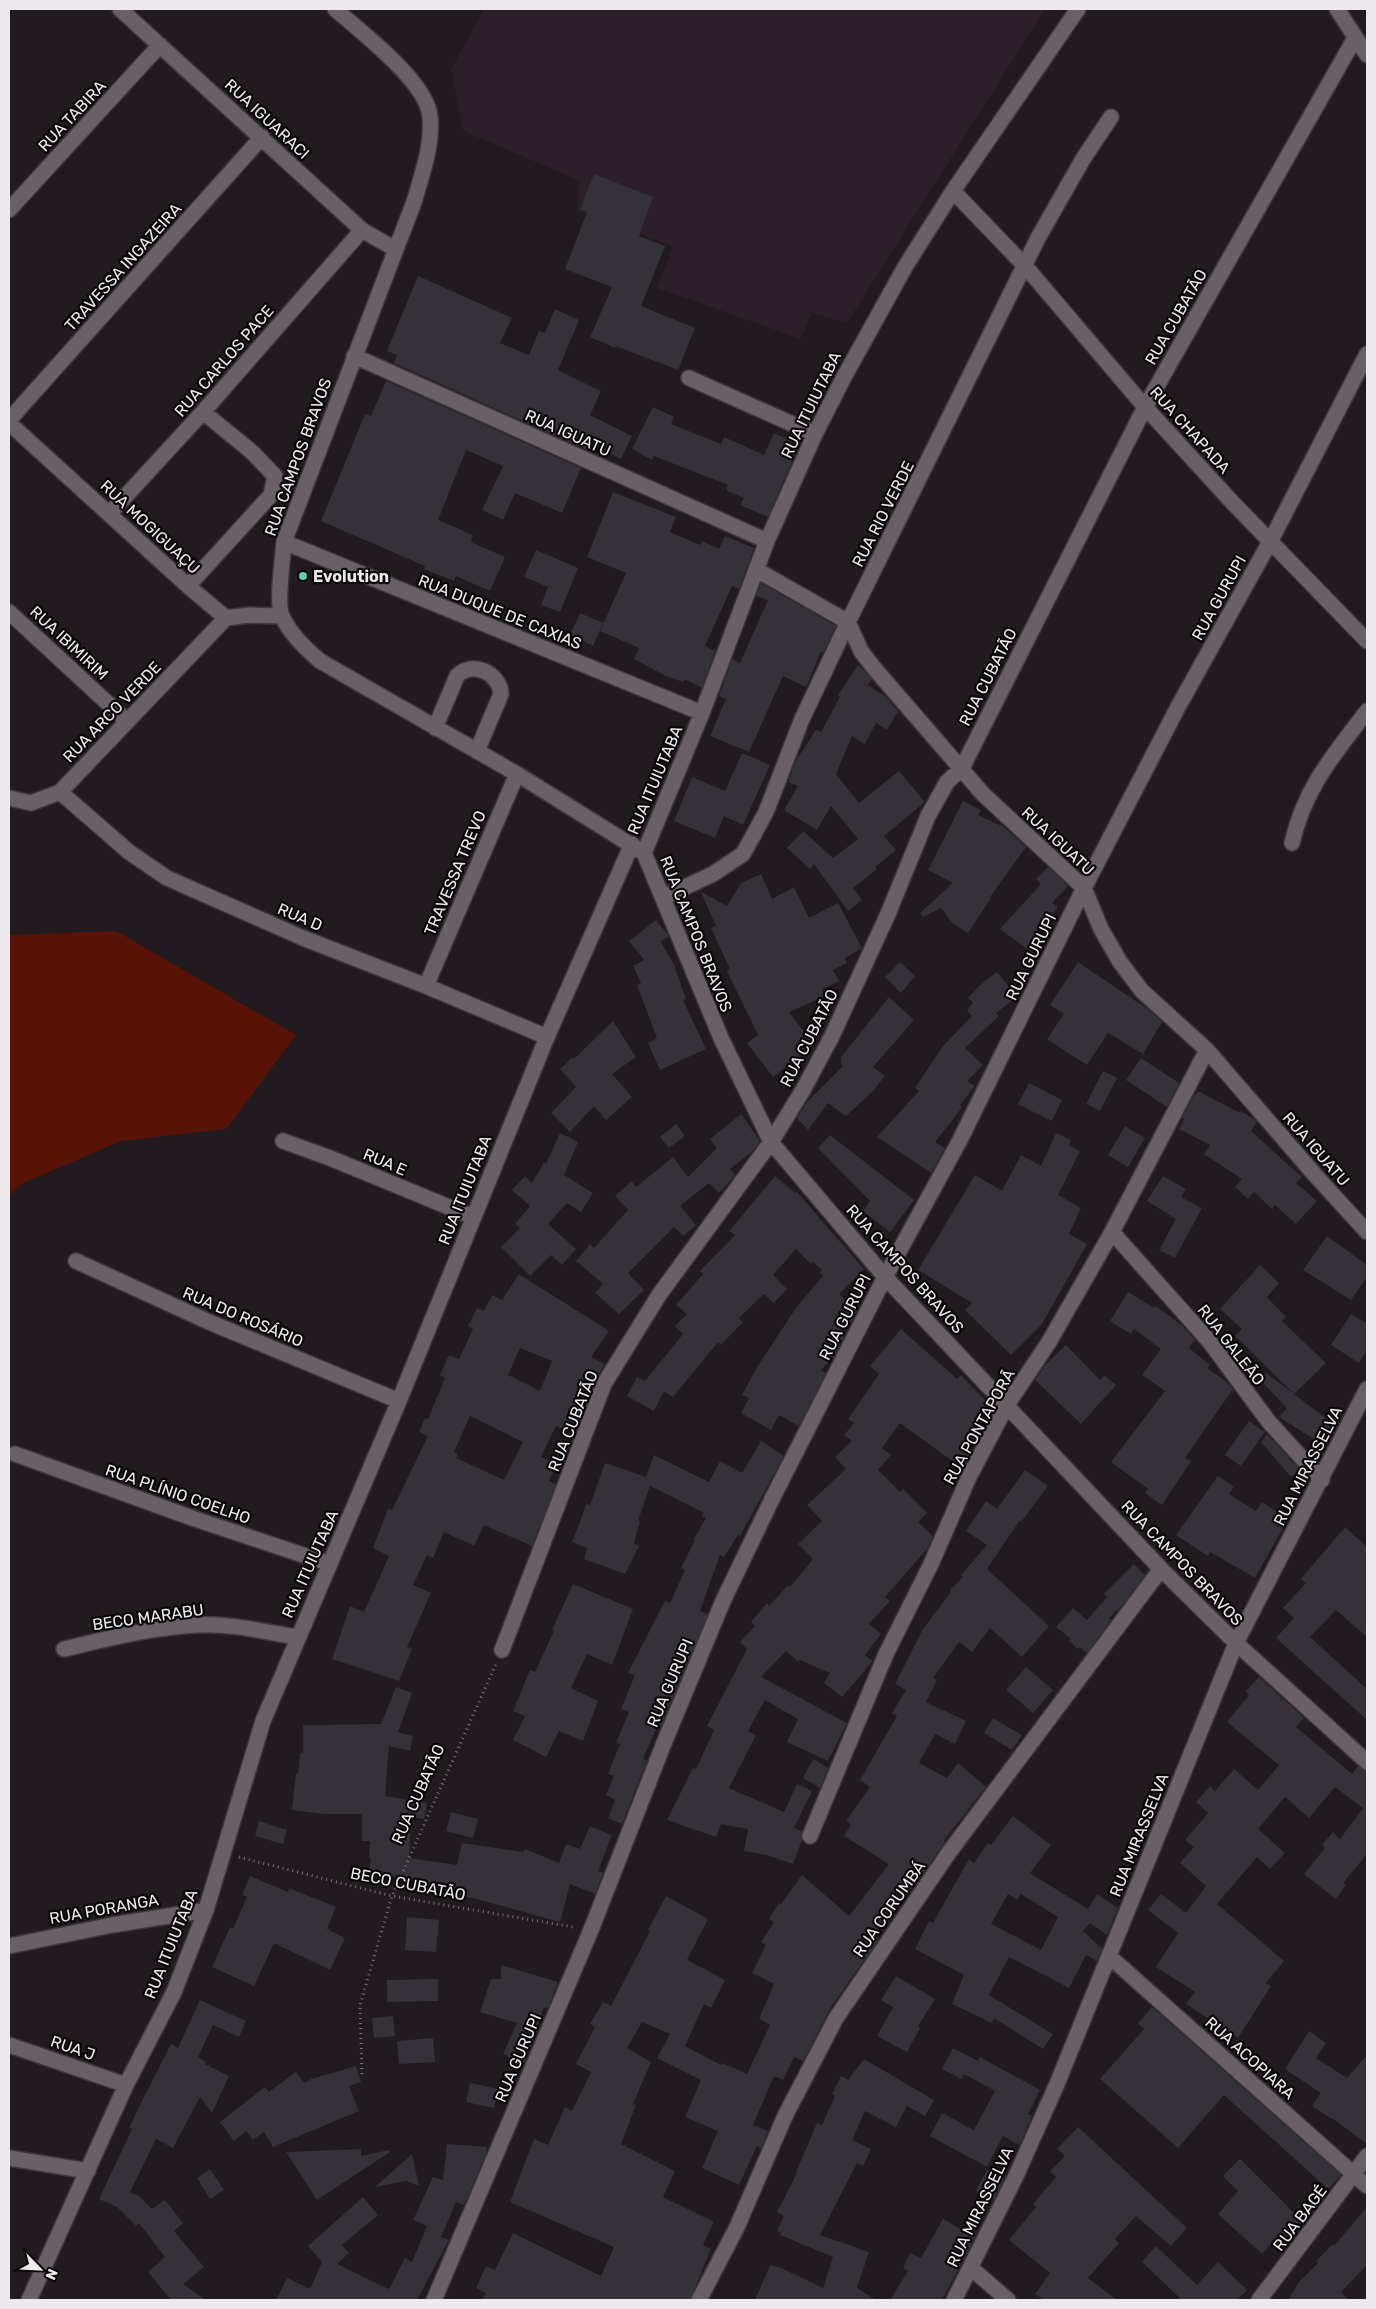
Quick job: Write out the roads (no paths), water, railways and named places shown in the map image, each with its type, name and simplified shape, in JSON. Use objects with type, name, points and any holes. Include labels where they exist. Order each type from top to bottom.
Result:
[{"type":"street","name":"RUA IGUARACI","points":[[120,9],[362,230],[395,249]]},
{"type":"street","name":"RUA CAMPOS BRAVOS","points":[[282,616],[281,590],[284,542],[414,202],[431,133],[430,114],[425,99],[415,85],[394,61],[335,9]]},
{"type":"street","name":"RUA ITUIUTABA","points":[[29,2300],[126,2085],[174,1992],[206,1910],[263,1721],[297,1636],[330,1564],[399,1401],[547,1037],[702,713],[767,541],[815,434],[844,377],[905,267],[953,192],[1078,9]]},
{"type":"street","points":[[1337,9],[1367,55]]},
{"type":"street","name":"RUA CUBATÃO","points":[[502,1650],[604,1384],[659,1295],[771,1142],[832,1036],[888,914],[928,816],[948,782],[962,768],[1145,407],[1355,38]]},
{"type":"street","name":"RUA TABIRA","points":[[9,210],[160,45]]},
{"type":"street","name":"RUA RIO VERDE","points":[[664,897],[712,874],[743,854],[766,812],[802,719],[848,622],[1026,267],[1038,238],[1083,159],[1111,117]]},
{"type":"street","name":"TRAVESSA INGAZEIRA","points":[[9,422],[262,137]]},
{"type":"street","name":"RUA CHAPADA","points":[[953,192],[1026,267],[1145,407],[1232,502],[1271,540],[1367,641]]},
{"type":"street","name":"RUA CARLOS PACE","points":[[110,513],[203,412],[362,230]]},
{"type":"street","name":"RUA GURUPI","points":[[434,2300],[591,1930],[664,1743],[723,1601],[885,1277],[978,1104],[1084,888],[1178,707],[1271,540],[1367,354]]},
{"type":"street","name":"RUA IGUATU","points":[[354,356],[767,541]]},
{"type":"street","points":[[689,378],[815,434]]},
{"type":"street","points":[[188,586],[271,496],[275,476],[268,467],[203,412]]},
{"type":"street","name":"RUA MOGIGUAÇU","points":[[9,422],[188,586],[226,618]]},
{"type":"street","name":"RUA DUQUE DE CAXIAS","points":[[284,542],[702,713]]},
{"type":"street","points":[[757,570],[848,622]]},
{"type":"street","name":"RUA IBIMIRIM","points":[[9,612],[127,721]]},
{"type":"street","points":[[226,618],[250,615],[282,616],[308,650],[320,661],[517,774],[638,848]]},
{"type":"street","name":"RUA ARCO VERDE","points":[[9,798],[31,802],[60,792],[226,618]]},
{"type":"street","name":"RUA IGUATU","points":[[848,622],[862,651],[874,668],[962,768],[1006,816],[1084,888],[1101,929],[1142,991],[1207,1050],[1315,1176],[1367,1232]]},
{"type":"street","points":[[435,728],[457,676],[462,671],[474,668],[492,676],[500,686],[501,694],[476,751]]},
{"type":"street","points":[[1292,843],[1297,820],[1308,793],[1322,769],[1367,711]]},
{"type":"street","name":"TRAVESSA TREVO","points":[[426,986],[517,774]]},
{"type":"street","name":"RUA D","points":[[60,792],[130,852],[167,878],[304,938],[426,986],[547,1037]]},
{"type":"street","name":"RUA CAMPOS BRAVOS","points":[[638,848],[664,897],[720,1038],[771,1142],[885,1277],[1161,1569],[1236,1643],[1367,1762]]},
{"type":"street","name":"RUA PONTAPORÃ","points":[[810,1836],[886,1654],[931,1564],[969,1477],[1008,1405],[1049,1342],[1112,1232],[1207,1050]]},
{"type":"street","name":"RUA E","points":[[283,1141],[330,1158],[473,1217]]},
{"type":"street","name":"RUA GALEÃO","points":[[1112,1232],[1209,1341],[1269,1422],[1322,1480]]},
{"type":"street","name":"RUA DO ROSÁRIO","points":[[76,1261],[209,1322],[399,1401]]},
{"type":"street","name":"RUA MIRASSELVA","points":[[954,2300],[1020,2167],[1109,1956],[1236,1643],[1322,1480],[1367,1389]]},
{"type":"street","name":"RUA PLÍNIO COELHO","points":[[15,1454],[195,1519],[330,1564]]},
{"type":"street","name":"RUA CORUMBÁ","points":[[699,2300],[737,2227],[785,2116],[836,2018],[950,1851],[1161,1569]]},
{"type":"street","name":"BECO MARABU","points":[[64,1649],[118,1637],[198,1624],[297,1636]]},
{"type":"street","name":"RUA PORANGA","points":[[9,1946],[112,1925],[206,1910]]},
{"type":"street","name":"RUA ACOPIARA","points":[[1109,1956],[1367,2186]]},
{"type":"street","name":"RUA J","points":[[9,2044],[126,2085]]},
{"type":"street","name":"RUA BAGÉ","points":[[1259,2300],[1355,2175],[1367,2156]]},
{"type":"street","points":[[9,2158],[88,2171]]},
{"type":"street","points":[[971,2268],[1008,2300]]},
{"type":"place","name":"Evolution","points":[[303,576]]}]
